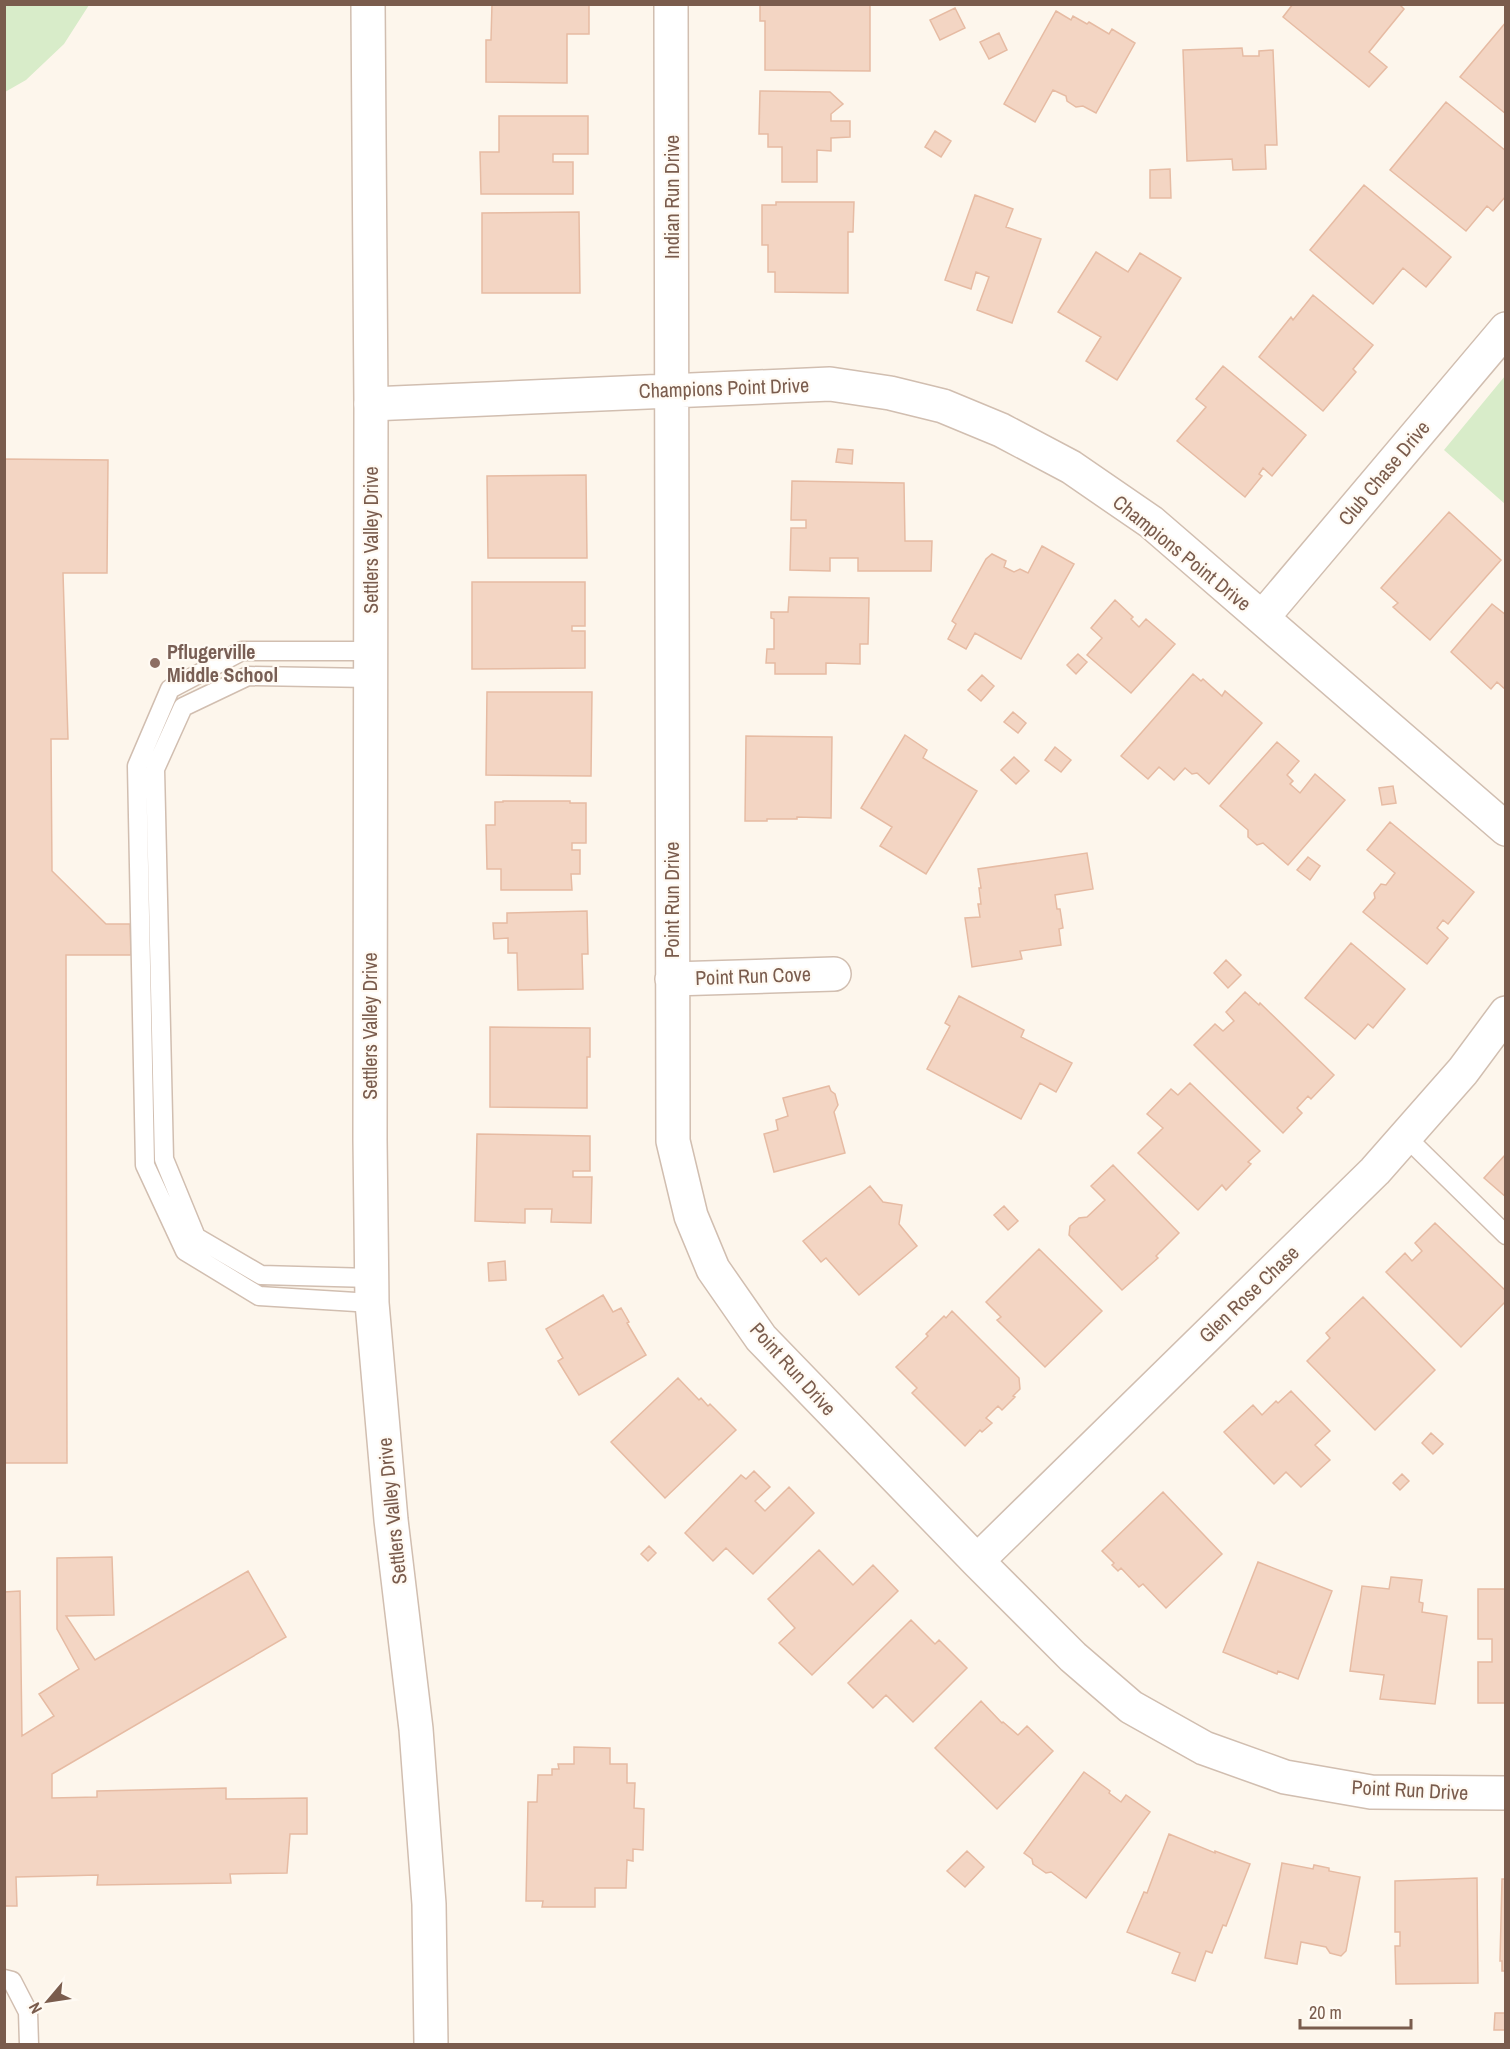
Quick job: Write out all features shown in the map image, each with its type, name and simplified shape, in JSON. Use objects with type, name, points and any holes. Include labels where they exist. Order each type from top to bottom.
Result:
[{"type":"street","name":"Settlers Valley Drive","points":[[368,4],[372,1291],[391,1520],[416,1729],[429,1904],[431,2044]]},
{"type":"street","name":"Indian Run Drive","points":[[671,4],[672,390]]},
{"type":"street","name":"Club Chase Drive","points":[[1262,618],[1506,329]]},
{"type":"street","name":"Champions Point Drive","points":[[371,404],[830,384],[890,393],[943,406],[1001,430],[1071,467],[1151,522],[1506,829]]},
{"type":"street","name":"Point Run Drive","points":[[672,390],[674,1141],[691,1216],[713,1269],[761,1338],[1073,1657],[1131,1707],[1204,1748],[1285,1776],[1371,1792],[1506,1793]]},
{"type":"street","name":"Point Run Cove","points":[[672,979],[834,974]]},
{"type":"street","name":"Glen Rose Chase","points":[[977,1561],[1374,1171],[1463,1071],[1506,1013]]},
{"type":"lane","points":[[371,665],[242,651],[170,689],[137,766],[145,1165],[185,1251],[259,1296],[372,1291]]},
{"type":"lane","points":[[371,665],[248,676],[183,707],[155,769],[164,1159],[196,1237],[261,1275],[372,1291]]},
{"type":"lane","points":[[1406,1137],[1506,1235]]},
{"type":"lane","points":[[4,1979],[12,1981],[28,2012],[29,2044]]},
{"type":"green space","points":[[5,4],[89,5],[64,44],[26,80],[5,92]]},
{"type":"green space","points":[[1505,376],[1505,504],[1444,450]]},
{"type":"building","points":[[492,4],[589,4],[589,34],[567,34],[567,83],[486,82],[486,40],[491,40]]},
{"type":"building","points":[[760,4],[870,4],[870,71],[765,70],[765,21],[760,21]]},
{"type":"building","points":[[1293,4],[1399,4],[1404,9],[1369,52],[1387,67],[1369,87],[1283,17]]},
{"type":"building","points":[[955,8],[965,28],[940,40],[930,20]]},
{"type":"building","points":[[1056,11],[1071,20],[1073,16],[1087,24],[1089,22],[1109,34],[1112,29],[1135,43],[1096,113],[1083,106],[1076,107],[1067,101],[1066,96],[1053,90],[1035,122],[1004,104]]},
{"type":"building","points":[[1506,22],[1506,114],[1460,77]]},
{"type":"building","points":[[999,33],[1007,50],[989,59],[980,42]]},
{"type":"building","points":[[1242,48],[1243,56],[1259,56],[1259,51],[1273,50],[1277,145],[1265,145],[1266,169],[1233,170],[1232,159],[1187,161],[1183,50]]},
{"type":"building","points":[[760,91],[830,92],[843,104],[831,114],[831,121],[850,121],[850,137],[831,138],[831,151],[817,150],[817,182],[782,182],[782,147],[768,147],[768,134],[759,134]]},
{"type":"building","points":[[1446,102],[1506,151],[1506,196],[1493,211],[1487,206],[1466,231],[1390,170]]},
{"type":"building","points":[[499,116],[588,116],[588,154],[553,154],[553,162],[573,162],[573,194],[481,194],[480,152],[499,152]]},
{"type":"building","points":[[935,131],[951,141],[941,157],[925,147]]},
{"type":"building","points":[[1170,169],[1171,198],[1150,198],[1150,170]]},
{"type":"building","points":[[1364,185],[1451,257],[1426,287],[1403,268],[1373,304],[1310,250]]},
{"type":"building","points":[[975,195],[1013,209],[1006,227],[1041,239],[1012,323],[977,310],[989,277],[976,272],[971,289],[945,280]]},
{"type":"building","points":[[776,202],[854,202],[853,232],[848,232],[848,293],[775,292],[775,272],[768,272],[768,245],[762,245],[762,205],[776,205]]},
{"type":"building","points":[[579,212],[580,293],[482,293],[482,213]]},
{"type":"building","points":[[1096,252],[1128,272],[1140,253],[1181,278],[1117,380],[1086,361],[1101,337],[1058,312]]},
{"type":"building","points":[[1313,295],[1373,345],[1353,369],[1356,372],[1323,411],[1259,357],[1291,317],[1293,320]]},
{"type":"building","points":[[1223,366],[1306,435],[1272,476],[1263,468],[1259,474],[1262,476],[1245,497],[1177,441],[1206,407],[1196,399]]},
{"type":"building","points":[[838,449],[853,450],[852,464],[836,462]]},
{"type":"building","points":[[4,459],[108,460],[107,573],[63,573],[68,739],[51,739],[52,871],[106,924],[130,924],[131,955],[66,955],[67,1463],[4,1463]]},
{"type":"building","points":[[586,475],[587,558],[488,558],[487,476]]},
{"type":"building","points":[[792,481],[904,483],[905,541],[932,541],[931,571],[858,571],[858,558],[830,558],[830,571],[790,570],[791,528],[806,528],[806,520],[791,520]]},
{"type":"building","points":[[1449,512],[1501,560],[1430,640],[1393,607],[1398,603],[1381,588]]},
{"type":"building","points":[[1042,546],[1074,564],[1021,659],[975,633],[966,649],[948,639],[956,624],[952,621],[986,559],[992,554],[1006,561],[1004,567],[1014,572],[1020,569],[1028,573]]},
{"type":"building","points":[[472,582],[585,582],[585,626],[572,626],[572,631],[585,631],[585,668],[472,669]]},
{"type":"building","points":[[789,597],[869,598],[868,644],[860,644],[860,664],[826,663],[826,674],[775,674],[775,663],[766,663],[767,649],[774,649],[774,619],[771,618],[771,612],[788,612]]},
{"type":"building","points":[[1115,600],[1133,617],[1131,619],[1139,627],[1146,619],[1175,644],[1131,693],[1087,655],[1102,638],[1091,628]]},
{"type":"building","points":[[1492,604],[1506,615],[1506,690],[1497,682],[1491,689],[1451,652]]},
{"type":"building","points":[[1078,654],[1087,662],[1076,674],[1067,665]]},
{"type":"building","points":[[1193,674],[1201,681],[1203,679],[1222,696],[1225,691],[1262,723],[1209,784],[1197,773],[1192,774],[1185,768],[1174,780],[1159,767],[1148,779],[1121,756]]},
{"type":"building","points":[[982,675],[994,686],[981,701],[968,690]]},
{"type":"building","points":[[487,692],[592,692],[591,776],[486,775]]},
{"type":"building","points":[[1013,712],[1026,723],[1018,733],[1004,722]]},
{"type":"building","points":[[905,735],[927,750],[923,758],[977,791],[926,874],[880,846],[892,827],[861,808]]},
{"type":"building","points":[[746,736],[832,737],[831,818],[797,817],[797,819],[745,821]]},
{"type":"building","points":[[1277,742],[1299,761],[1287,775],[1293,781],[1290,784],[1300,793],[1315,774],[1345,800],[1288,865],[1263,843],[1257,845],[1248,837],[1248,830],[1220,806]]},
{"type":"building","points":[[1055,747],[1071,760],[1061,772],[1045,760]]},
{"type":"building","points":[[1014,757],[1029,771],[1016,784],[1001,770]]},
{"type":"building","points":[[1393,786],[1396,803],[1382,805],[1379,788]]},
{"type":"building","points":[[495,802],[586,803],[586,843],[572,843],[572,850],[580,850],[580,874],[571,874],[572,890],[501,890],[501,869],[487,869],[486,825],[495,825]]},
{"type":"building","points":[[1390,822],[1474,892],[1448,924],[1443,920],[1437,928],[1448,938],[1427,964],[1363,912],[1375,898],[1374,893],[1381,884],[1386,885],[1395,873],[1367,850]]},
{"type":"building","points":[[1087,853],[1093,889],[1055,895],[1063,928],[1059,929],[1061,945],[1020,951],[1022,959],[972,967],[965,918],[980,917],[978,904],[981,904],[979,888],[981,888],[978,869]]},
{"type":"building","points":[[1308,857],[1320,866],[1310,880],[1297,870]]},
{"type":"building","points":[[587,911],[588,954],[582,954],[583,989],[518,990],[517,953],[508,953],[508,938],[494,939],[493,923],[507,923],[507,913]]},
{"type":"building","points":[[1351,943],[1405,989],[1373,1028],[1368,1024],[1355,1039],[1305,998]]},
{"type":"building","points":[[1226,960],[1241,975],[1228,988],[1214,973]]},
{"type":"building","points":[[1245,992],[1259,1005],[1260,1003],[1334,1075],[1311,1099],[1308,1096],[1297,1108],[1302,1113],[1283,1133],[1194,1045],[1215,1024],[1223,1031],[1234,1021],[1226,1012]]},
{"type":"building","points":[[959,996],[1024,1030],[1021,1037],[1072,1063],[1056,1092],[1040,1083],[1021,1119],[927,1069],[950,1026],[945,1023]]},
{"type":"building","points":[[490,1027],[590,1028],[590,1057],[587,1057],[587,1108],[490,1107]]},
{"type":"building","points":[[1190,1083],[1260,1151],[1248,1162],[1251,1164],[1226,1190],[1222,1185],[1198,1210],[1138,1153],[1163,1128],[1147,1114],[1171,1089],[1178,1095]]},
{"type":"building","points":[[829,1086],[835,1094],[838,1105],[834,1112],[845,1153],[774,1172],[764,1134],[778,1130],[776,1120],[788,1116],[783,1098]]},
{"type":"building","points":[[477,1134],[590,1136],[590,1171],[573,1171],[573,1177],[592,1177],[591,1223],[551,1222],[552,1209],[525,1209],[525,1223],[475,1221]]},
{"type":"building","points":[[1506,1154],[1506,1197],[1484,1178]]},
{"type":"building","points":[[1113,1165],[1179,1233],[1156,1256],[1158,1258],[1122,1290],[1069,1235],[1070,1226],[1079,1218],[1087,1217],[1105,1200],[1091,1186]]},
{"type":"building","points":[[870,1186],[883,1202],[902,1205],[899,1224],[917,1246],[859,1295],[826,1258],[821,1262],[803,1241]]},
{"type":"building","points":[[1004,1206],[1018,1221],[1008,1230],[994,1215]]},
{"type":"building","points":[[1435,1223],[1506,1291],[1506,1301],[1461,1347],[1386,1272],[1405,1253],[1412,1261],[1422,1251],[1415,1243]]},
{"type":"building","points":[[1039,1249],[1102,1311],[1045,1367],[997,1320],[1001,1317],[986,1302]]},
{"type":"building","points":[[505,1261],[506,1280],[489,1281],[488,1263]]},
{"type":"building","points":[[603,1295],[613,1312],[621,1308],[646,1355],[579,1395],[558,1361],[563,1358],[546,1329]]},
{"type":"building","points":[[1363,1297],[1435,1370],[1375,1430],[1307,1361],[1330,1338],[1326,1333]]},
{"type":"building","points":[[952,1311],[1019,1378],[1020,1389],[1013,1396],[1015,1397],[1002,1410],[998,1406],[986,1418],[992,1423],[982,1432],[980,1430],[965,1446],[912,1393],[917,1388],[896,1367],[928,1336],[926,1334],[944,1316],[946,1318]]},
{"type":"building","points":[[678,1378],[699,1400],[701,1398],[708,1406],[710,1404],[736,1430],[665,1498],[611,1442]]},
{"type":"building","points":[[1291,1391],[1330,1431],[1315,1445],[1330,1460],[1301,1487],[1286,1472],[1274,1484],[1224,1432],[1253,1405],[1262,1415],[1276,1401],[1278,1403]]},
{"type":"building","points":[[1431,1433],[1443,1444],[1433,1454],[1422,1443]]},
{"type":"building","points":[[754,1471],[770,1487],[755,1501],[765,1511],[789,1487],[814,1513],[753,1574],[726,1548],[713,1561],[685,1533],[741,1475],[746,1479]]},
{"type":"building","points":[[1402,1474],[1409,1481],[1400,1490],[1393,1483]]},
{"type":"building","points":[[1163,1492],[1222,1554],[1166,1608],[1143,1584],[1139,1587],[1121,1568],[1118,1571],[1112,1565],[1114,1563],[1102,1551]]},
{"type":"building","points":[[649,1546],[656,1553],[648,1561],[641,1554]]},
{"type":"building","points":[[819,1550],[853,1585],[873,1565],[898,1591],[812,1675],[779,1643],[795,1628],[768,1599]]},
{"type":"building","points":[[112,1557],[114,1615],[66,1616],[95,1660],[248,1571],[286,1637],[52,1774],[52,1798],[97,1797],[97,1791],[226,1788],[226,1799],[307,1798],[307,1834],[290,1834],[287,1873],[230,1874],[231,1883],[97,1885],[98,1875],[16,1877],[17,1906],[5,1906],[4,1948],[4,1592],[20,1591],[22,1736],[54,1716],[39,1694],[79,1669],[57,1629],[57,1558]]},
{"type":"building","points":[[1258,1562],[1332,1591],[1298,1679],[1278,1671],[1277,1674],[1223,1652]]},
{"type":"building","points":[[1391,1577],[1422,1580],[1419,1602],[1423,1603],[1422,1612],[1447,1616],[1435,1704],[1380,1699],[1384,1675],[1350,1671],[1362,1586],[1389,1589]]},
{"type":"building","points":[[1478,1589],[1506,1589],[1506,1703],[1478,1703],[1478,1662],[1492,1662],[1492,1639],[1478,1639]]},
{"type":"building","points":[[911,1620],[935,1644],[939,1640],[967,1668],[913,1722],[886,1695],[873,1708],[848,1683]]},
{"type":"building","points":[[981,1701],[1002,1723],[1018,1735],[1027,1726],[1053,1751],[997,1809],[935,1748]]},
{"type":"building","points":[[574,1747],[610,1748],[610,1764],[627,1764],[627,1783],[635,1783],[634,1808],[644,1809],[643,1850],[633,1849],[633,1861],[627,1860],[626,1888],[595,1888],[595,1907],[542,1907],[543,1901],[526,1901],[528,1802],[537,1802],[538,1775],[552,1775],[552,1769],[559,1769],[558,1764],[574,1764]]},
{"type":"building","points":[[1084,1772],[1121,1802],[1126,1795],[1150,1812],[1086,1898],[1051,1872],[1046,1873],[1033,1864],[1032,1859],[1024,1853]]},
{"type":"building","points":[[1169,1834],[1215,1853],[1215,1851],[1250,1864],[1226,1926],[1223,1925],[1212,1953],[1206,1951],[1195,1981],[1172,1973],[1180,1953],[1127,1932],[1144,1892],[1147,1893]]},
{"type":"building","points":[[967,1851],[984,1867],[965,1887],[947,1871]]},
{"type":"building","points":[[1282,1863],[1313,1869],[1314,1865],[1329,1868],[1329,1871],[1360,1877],[1346,1951],[1341,1956],[1330,1953],[1326,1947],[1301,1942],[1297,1964],[1265,1958]]},
{"type":"building","points":[[1477,1878],[1478,1983],[1396,1984],[1395,1946],[1400,1946],[1400,1932],[1395,1932],[1395,1881]]},
{"type":"building","points":[[1502,1879],[1506,1879],[1506,1971],[1502,1971],[1502,1961],[1500,1961]]},
{"type":"building","points":[[1495,2013],[1506,2013],[1506,2030],[1494,2030]]},
{"type":"place","name":"Pflugerville Middle School","points":[[155,663]]}]
